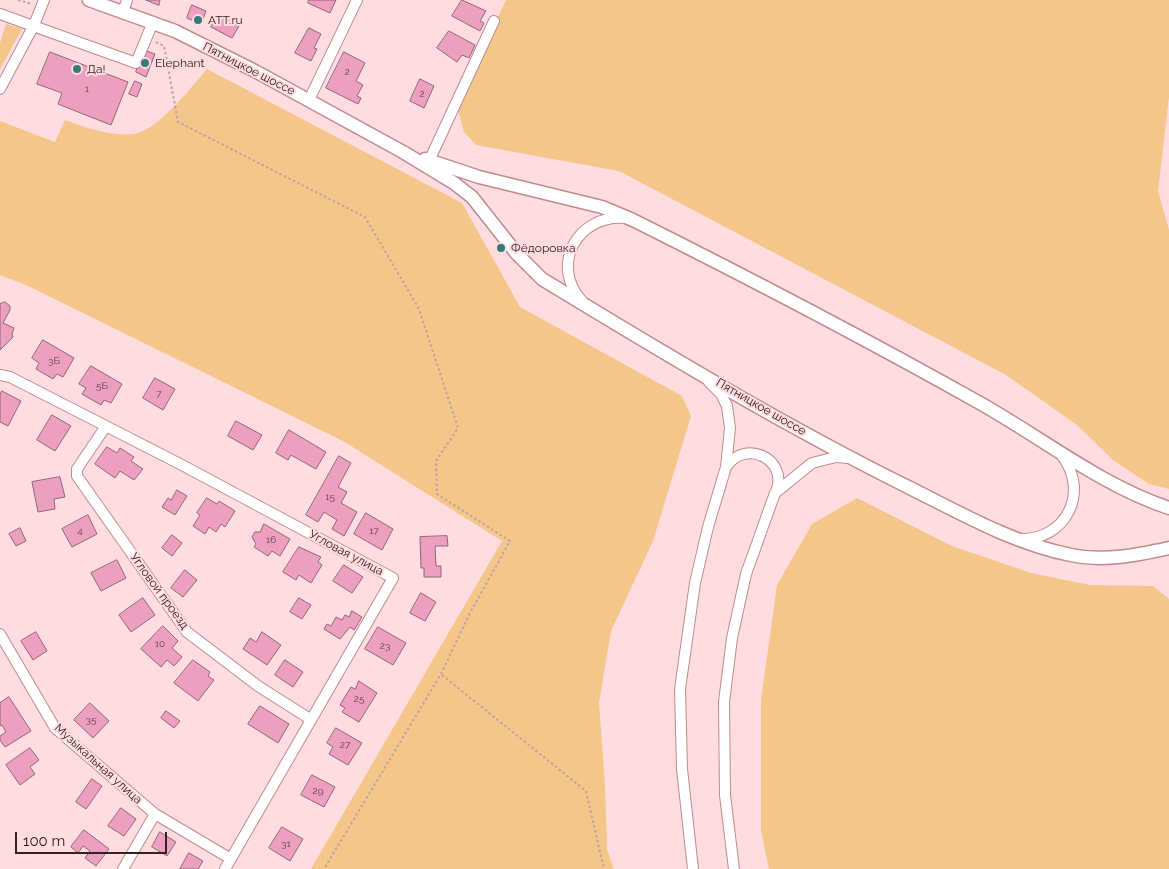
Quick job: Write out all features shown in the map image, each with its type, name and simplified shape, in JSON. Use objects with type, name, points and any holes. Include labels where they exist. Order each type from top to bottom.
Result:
[{"type":"main road","name":"Пятницкое шоссе","points":[[88,0],[125,6],[153,22],[246,66],[403,152],[454,183],[472,197],[517,254],[536,274],[591,309],[850,458],[1009,536],[1073,556],[1103,559],[1169,548]]},
{"type":"main road","name":"Пятницкое шоссе","points":[[403,152],[479,178],[602,207],[633,220],[838,325],[980,403],[1111,482],[1169,508]]},
{"type":"street","points":[[309,100],[358,0]]},
{"type":"street","points":[[0,88],[34,25],[43,3]]},
{"type":"street","points":[[0,14],[136,63],[153,22]]},
{"type":"street","points":[[428,160],[494,22]]},
{"type":"street","points":[[591,309],[576,292],[569,276],[569,259],[574,243],[585,230],[600,221],[616,217],[633,220]]},
{"type":"street","points":[[693,869],[682,769],[680,689],[695,584],[708,527],[726,467],[730,428],[727,406],[720,394],[700,372]]},
{"type":"street","name":"Угловая улица","points":[[0,376],[10,377],[106,426],[393,578],[225,869]]},
{"type":"street","name":"Угловой проезд","points":[[106,426],[77,470],[77,476],[187,632],[258,686],[310,719]]},
{"type":"street","points":[[1009,536],[1026,539],[1044,535],[1058,526],[1073,505],[1075,488],[1072,471],[1063,456],[1049,445]]},
{"type":"street","points":[[726,467],[733,458],[744,453],[755,452],[766,457],[777,471],[778,482],[746,574],[732,638],[724,702],[725,795],[734,869]]},
{"type":"street","points":[[775,493],[812,463],[836,457],[850,458]]},
{"type":"street","name":"Музыкальная улица","points":[[0,634],[55,728],[155,814],[231,859]]},
{"type":"street","points":[[123,869],[155,814]]},
{"type":"path","points":[[18,0],[43,3]]},
{"type":"path","points":[[147,37],[164,46],[178,122],[365,217],[419,308],[458,428],[436,461],[437,494],[510,541],[470,613],[441,674],[324,869]]},
{"type":"path","points":[[441,674],[586,791],[604,869]]},
{"type":"shaded area","points":[[506,0],[1169,0],[1169,97],[1158,191],[1169,230],[1169,489],[1149,484],[1113,460],[1077,425],[1006,375],[619,171],[476,145],[464,132],[457,106]]},
{"type":"shaded area","points":[[6,24],[22,29],[0,69],[0,43]]},
{"type":"shaded area","points":[[207,69],[462,203],[520,307],[682,396],[691,416],[653,541],[611,631],[599,703],[605,784],[607,849],[614,869],[311,869],[502,541],[343,441],[26,285],[0,275],[0,121],[55,142],[65,120],[107,133],[133,134],[152,126],[163,117]]},
{"type":"shaded area","points":[[857,498],[952,546],[1031,573],[1090,585],[1153,586],[1169,599],[1169,869],[769,869],[761,831],[761,700],[777,585],[812,524]]},
{"type":"building","points":[[146,0],[160,0],[159,5]]},
{"type":"building","points":[[309,0],[336,0],[330,13],[308,3]]},
{"type":"building","points":[[462,0],[486,11],[480,21],[484,23],[480,31],[452,16]]},
{"type":"building","points":[[192,5],[206,11],[201,24],[187,18]]},
{"type":"building","points":[[217,15],[239,26],[232,38],[211,27]]},
{"type":"building","points":[[309,28],[321,34],[314,48],[317,49],[311,61],[295,53]]},
{"type":"building","points":[[449,31],[475,45],[469,58],[462,55],[457,62],[437,48]]},
{"type":"building","name":"Elephant","points":[[144,50],[155,54],[146,77],[136,72]]},
{"type":"building","points":[[50,52],[128,82],[111,125],[58,104],[62,93],[37,84]]},
{"type":"building","points":[[344,52],[365,63],[356,81],[363,85],[357,96],[361,98],[358,104],[326,88]]},
{"type":"building","points":[[420,79],[434,86],[424,108],[410,101]]},
{"type":"building","points":[[135,81],[142,84],[137,97],[129,94]]},
{"type":"building","points":[[5,302],[10,306],[10,310],[3,323],[14,328],[13,337],[0,350],[0,304]]},
{"type":"building","points":[[43,340],[74,358],[63,377],[57,374],[53,379],[36,369],[39,363],[32,358]]},
{"type":"building","points":[[91,366],[122,384],[111,403],[104,400],[101,405],[82,394],[86,388],[79,384]]},
{"type":"building","points":[[155,378],[175,389],[163,410],[143,398]]},
{"type":"building","points":[[2,391],[21,401],[8,426],[0,422],[0,395]]},
{"type":"building","points":[[52,415],[71,426],[55,451],[37,440]]},
{"type":"building","points":[[236,421],[262,435],[253,450],[228,436]]},
{"type":"building","points":[[289,430],[326,452],[316,469],[291,455],[288,460],[276,453]]},
{"type":"building","points":[[107,447],[117,453],[120,448],[134,457],[131,461],[143,469],[134,480],[120,471],[115,478],[95,464]]},
{"type":"building","points":[[339,456],[351,463],[338,487],[347,492],[341,503],[357,512],[344,536],[332,529],[337,520],[324,512],[318,522],[306,515]]},
{"type":"building","points":[[60,477],[65,497],[54,499],[55,509],[38,512],[32,482]]},
{"type":"building","points":[[177,490],[187,496],[175,515],[162,507],[168,498],[171,500]]},
{"type":"building","points":[[207,498],[217,504],[219,501],[235,511],[225,527],[221,524],[216,532],[209,527],[205,534],[193,526],[200,515],[197,513]]},
{"type":"building","points":[[366,513],[393,529],[382,550],[354,534]]},
{"type":"building","points":[[88,515],[97,534],[72,547],[62,529]]},
{"type":"building","points":[[264,524],[290,539],[280,556],[272,551],[268,556],[254,547],[256,544],[252,537],[255,532],[260,532]]},
{"type":"building","points":[[20,528],[26,541],[16,546],[9,534]]},
{"type":"building","points":[[172,535],[182,543],[172,556],[162,548]]},
{"type":"building","points":[[447,536],[448,546],[435,546],[436,566],[441,566],[441,577],[424,577],[424,568],[421,568],[420,537]]},
{"type":"building","points":[[299,547],[321,557],[318,562],[322,565],[311,583],[299,575],[296,580],[283,572]]},
{"type":"building","points":[[117,560],[126,578],[101,591],[91,573]]},
{"type":"building","points":[[344,565],[363,577],[352,593],[333,581]]},
{"type":"building","points":[[185,570],[197,580],[183,597],[171,588]]},
{"type":"building","points":[[421,593],[436,602],[425,621],[410,613]]},
{"type":"building","points":[[143,598],[155,615],[131,632],[119,615]]},
{"type":"building","points":[[299,598],[311,605],[302,619],[290,612]]},
{"type":"building","points":[[352,611],[362,617],[354,630],[350,627],[340,639],[324,629],[327,624],[331,626],[336,617],[342,620],[345,615],[349,617]]},
{"type":"building","points":[[163,626],[178,641],[172,648],[182,657],[174,666],[167,660],[161,667],[141,649]]},
{"type":"building","points":[[378,627],[406,643],[393,665],[365,649]]},
{"type":"building","points":[[36,632],[47,651],[33,660],[21,641]]},
{"type":"building","points":[[262,632],[281,645],[267,665],[243,649],[250,638],[256,642]]},
{"type":"building","points":[[193,660],[210,672],[208,676],[214,680],[198,701],[174,683]]},
{"type":"building","points":[[285,660],[303,672],[293,687],[275,675]]},
{"type":"building","points":[[359,681],[377,693],[359,722],[342,712],[345,708],[340,705],[351,687],[355,689]]},
{"type":"building","points":[[9,697],[31,731],[5,747],[0,740],[0,736],[6,732],[2,725],[0,726],[0,703]]},
{"type":"building","points":[[90,703],[109,721],[93,738],[74,720]]},
{"type":"building","points":[[260,706],[289,724],[278,743],[248,724]]},
{"type":"building","points":[[166,711],[180,721],[174,728],[161,718]]},
{"type":"building","points":[[336,728],[362,743],[348,765],[329,754],[333,747],[327,743]]},
{"type":"building","points":[[30,748],[39,760],[30,767],[35,774],[20,785],[6,765]]},
{"type":"building","points":[[312,775],[335,787],[324,807],[301,795]]},
{"type":"building","points":[[92,779],[102,786],[86,809],[76,802]]},
{"type":"building","points":[[121,808],[136,819],[124,836],[108,826]]},
{"type":"building","points":[[282,827],[303,839],[290,861],[269,848]]},
{"type":"building","points":[[84,830],[109,849],[96,866],[85,858],[90,851],[83,846],[78,853],[71,847]]},
{"type":"building","points":[[160,832],[176,842],[167,856],[152,847]]},
{"type":"building","points":[[189,853],[203,861],[198,869],[180,869]]},
{"type":"place","name":"ATT.ru","points":[[198,20]]},
{"type":"place","name":"Elephant","points":[[145,63]]},
{"type":"place","name":"Да!","points":[[77,69]]},
{"type":"place","name":"Фёдоровка","points":[[501,248]]}]
